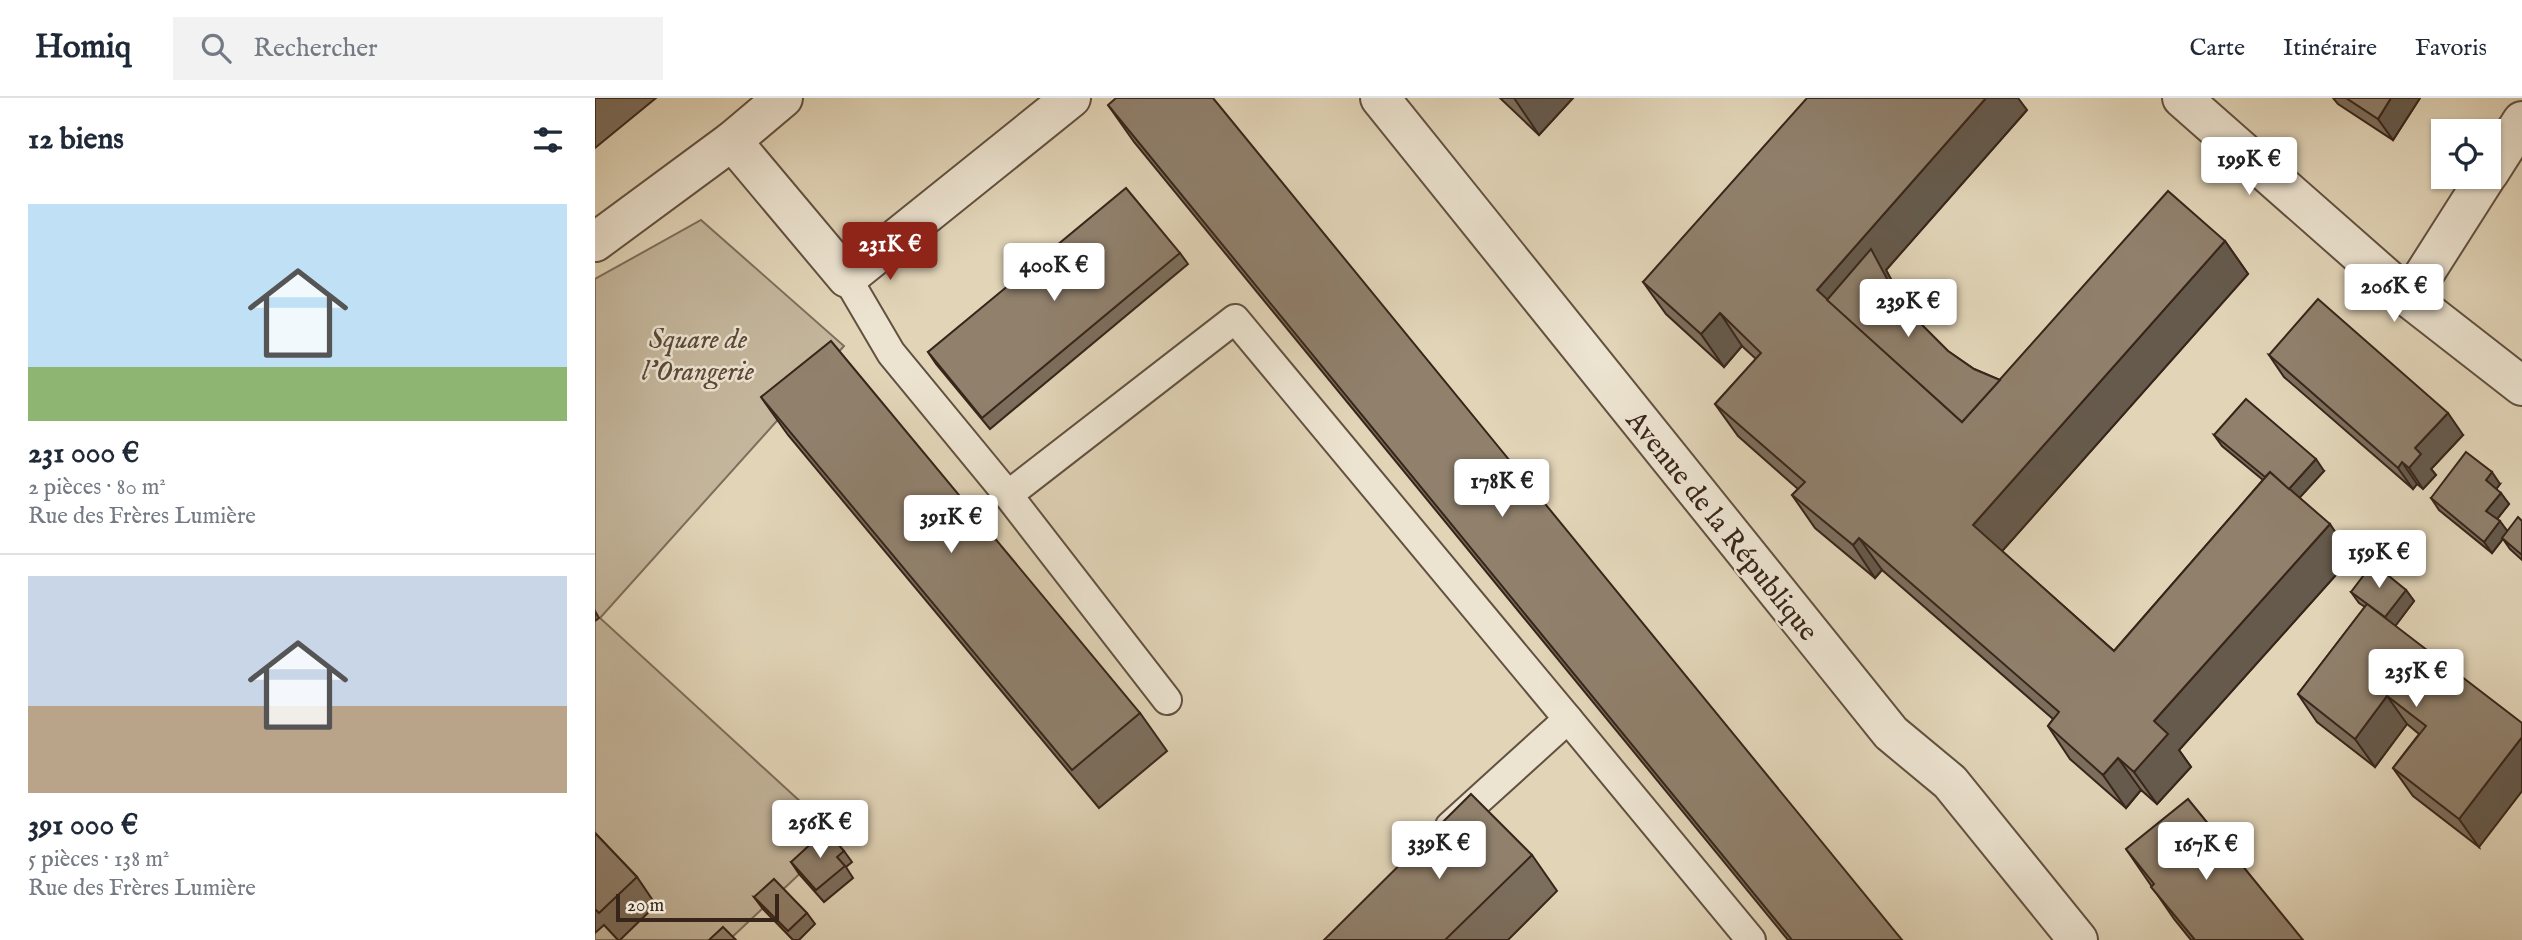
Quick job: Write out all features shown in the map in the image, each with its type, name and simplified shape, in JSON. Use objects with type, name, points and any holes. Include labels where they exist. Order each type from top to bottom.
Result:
[{"type":"street","points":[[595,242],[732,141],[783,98]]},
{"type":"street","points":[[732,141],[847,278],[1071,98]]},
{"type":"street","name":"Avenue de la République","points":[[1380,98],[1891,733],[1950,782],[2078,940]]},
{"type":"street","points":[[2182,98],[2409,298],[2522,386]]},
{"type":"street","points":[[2501,153],[2522,121]]},
{"type":"street","points":[[2409,298],[2478,189]]},
{"type":"lane","points":[[847,278],[891,353],[1008,495],[1167,700]]},
{"type":"lane","points":[[1008,495],[1235,319],[1751,940]]},
{"type":"lane","points":[[1426,848],[1568,719]]},
{"type":"green space","name":"Square de l'Orangerie","points":[[701,220],[844,346],[600,618],[839,837],[729,940],[595,940],[595,279]]},
{"type":"building","points":[[1116,98],[1213,98],[1902,940],[1792,940],[1108,105]]},
{"type":"building","points":[[1807,98],[1986,98],[1817,290],[1962,422],[2168,191],[2225,241],[1973,525],[2114,651],[2270,472],[2330,524],[2154,721],[2168,734],[2134,772],[2118,758],[2103,775],[2048,726],[2059,712],[1859,538],[1853,545],[1792,495],[1805,482],[1715,404],[1761,353],[1720,313],[1701,334],[1643,282]]},
{"type":"building","points":[[2346,98],[2391,98],[2378,119]]},
{"type":"building","points":[[1126,188],[1180,253],[982,418],[928,352]]},
{"type":"building","points":[[1871,249],[1900,303],[1948,351],[1974,369],[2000,380],[1962,422],[1827,300]]},
{"type":"building","points":[[2318,299],[2448,413],[2415,448],[2421,454],[2409,468],[2402,462],[2398,468],[2269,355]]},
{"type":"building","points":[[831,341],[1140,713],[1072,770],[761,397]]},
{"type":"building","points":[[2246,399],[2316,459],[2289,489],[2270,472],[2265,477],[2214,435]]},
{"type":"building","points":[[2466,452],[2492,472],[2486,480],[2501,493],[2486,511],[2500,521],[2484,542],[2431,498]]},
{"type":"building","points":[[2518,517],[2522,521],[2522,555],[2502,538]]},
{"type":"building","points":[[2373,563],[2406,590],[2385,617],[2351,592]]},
{"type":"building","points":[[2367,604],[2522,723],[2522,737],[2459,819],[2393,768],[2426,726],[2387,696],[2355,739],[2298,694]]},
{"type":"building","points":[[1471,794],[1532,855],[1445,940],[1324,940]]},
{"type":"building","points":[[2188,799],[2303,940],[2195,940],[2151,887],[2154,884],[2126,849]]},
{"type":"building","points":[[826,830],[844,851],[837,857],[845,866],[816,890],[791,862]]},
{"type":"building","points":[[595,833],[637,877],[599,913],[595,909]]},
{"type":"building","points":[[774,879],[807,913],[788,931],[754,897]]},
{"type":"building","points":[[723,927],[736,940],[709,940]]}]
